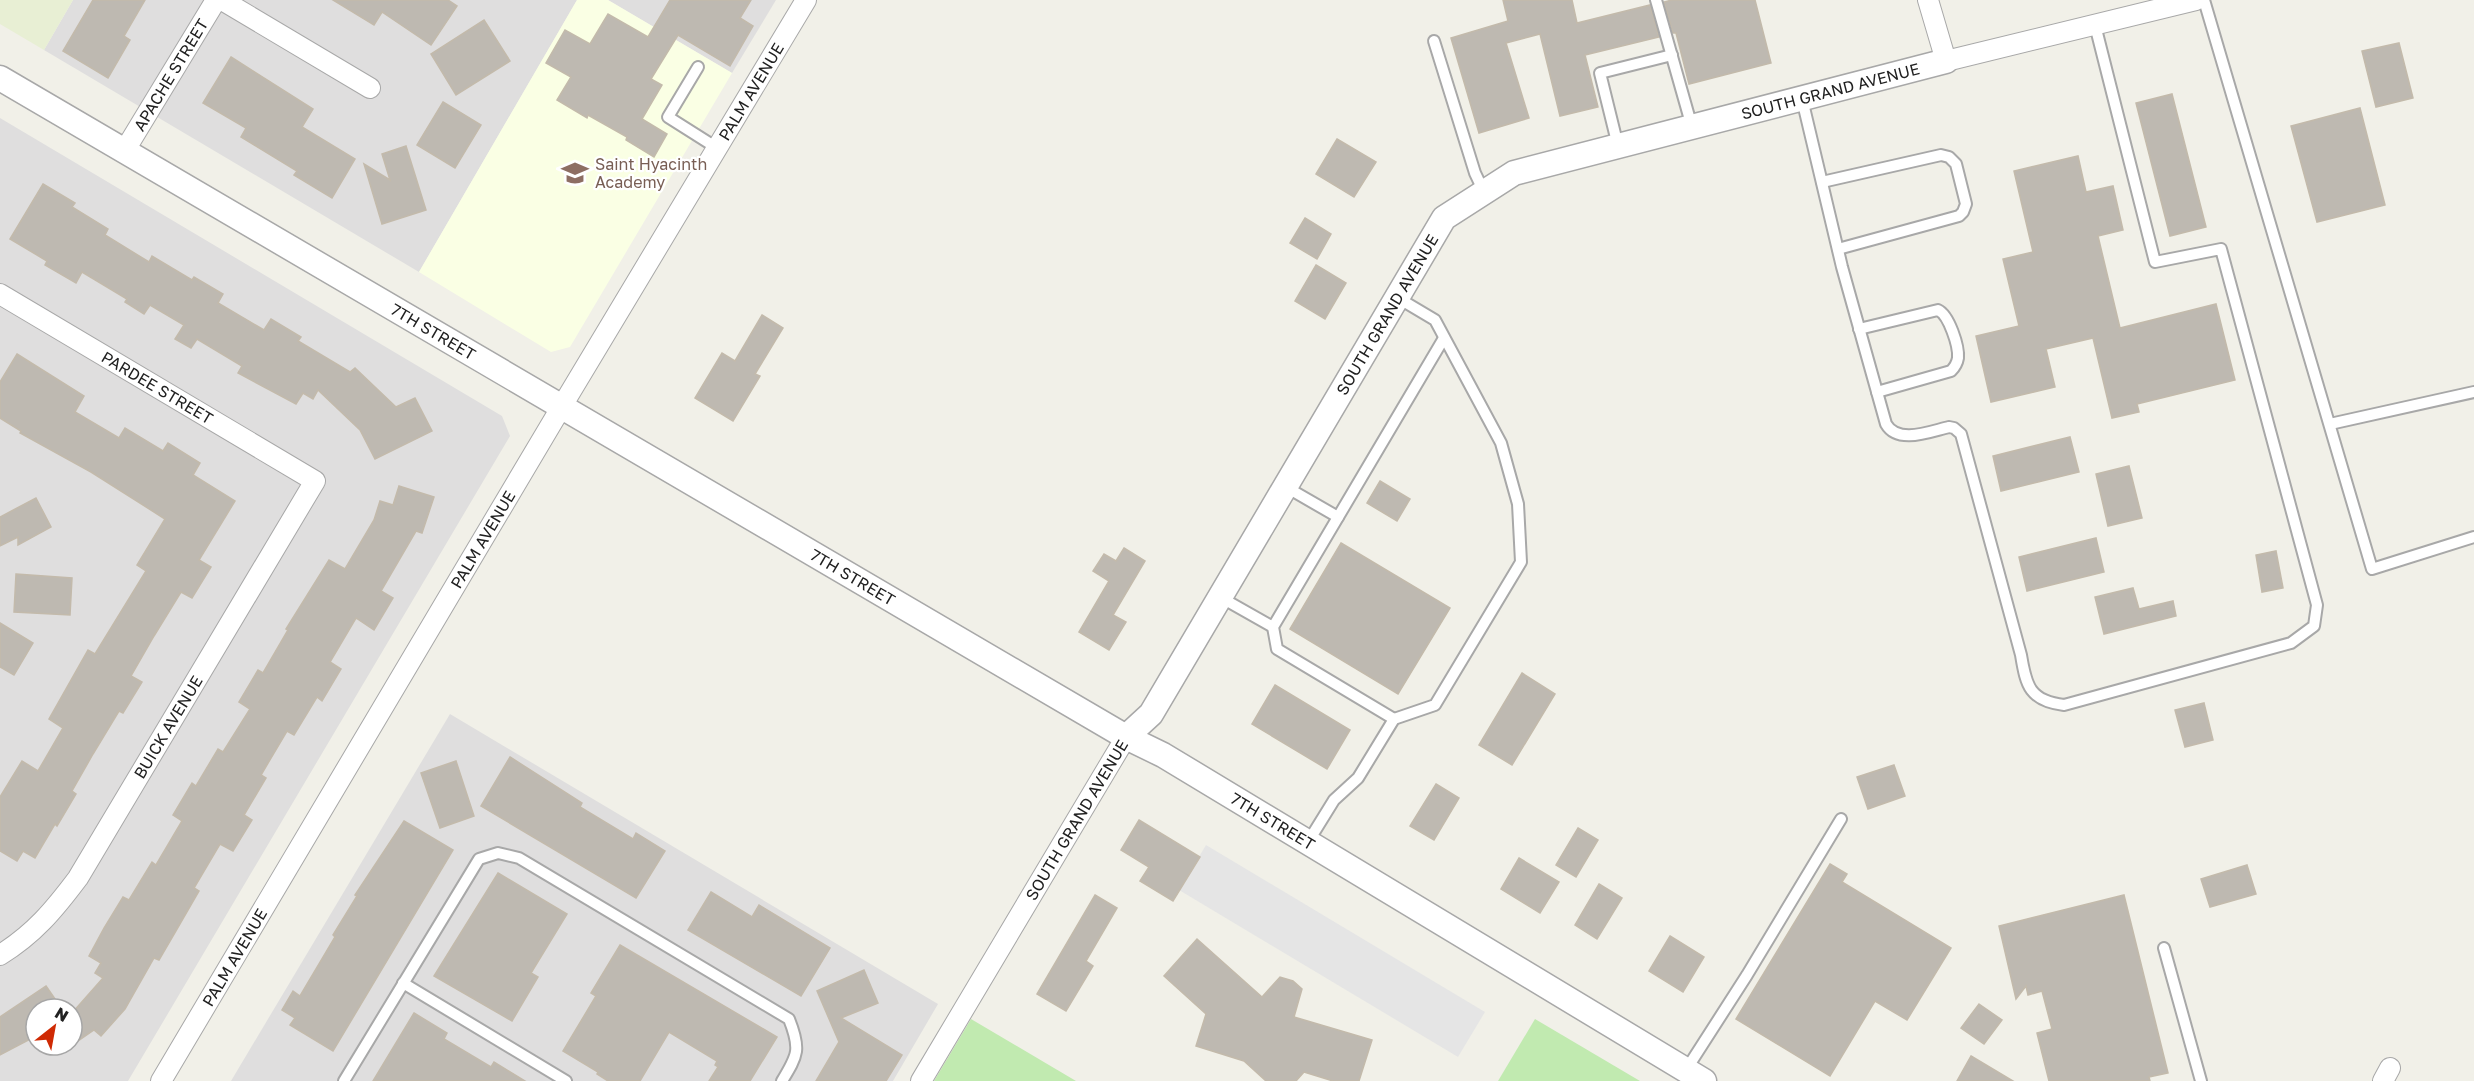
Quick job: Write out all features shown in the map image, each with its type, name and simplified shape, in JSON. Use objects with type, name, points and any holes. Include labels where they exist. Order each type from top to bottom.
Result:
[{"type":"street","name":"APACHE STREET","points":[[125,150],[216,0]]},
{"type":"street","points":[[222,0],[370,88]]},
{"type":"street","name":"PALM AVENUE","points":[[161,1081],[806,0]]},
{"type":"street","points":[[1928,0],[1946,61]]},
{"type":"street","name":"SOUTH GRAND AVENUE","points":[[921,1081],[1126,737],[1151,714],[1444,218],[1514,173],[1946,61],[2196,0]]},
{"type":"street","name":"7TH STREET","points":[[0,78],[1126,737],[1163,755],[1695,1076]]},
{"type":"street","name":"PARDEE STREET","points":[[0,294],[315,481]]},
{"type":"street","name":"BUICK AVENUE","points":[[0,955],[24,940],[54,910],[78,878],[315,481]]},
{"type":"lane","points":[[1656,0],[1692,127]]},
{"type":"lane","points":[[2204,0],[2372,569],[2474,537]]},
{"type":"lane","points":[[1802,98],[1838,249],[1886,424],[1894,432],[1910,435],[1949,427],[1956,429],[1963,439],[2021,655],[2025,680],[2036,696],[2047,703],[2064,705],[2291,644],[2314,626],[2317,605],[2221,249],[2155,262],[2094,25]]},
{"type":"lane","points":[[1434,41],[1475,173],[1484,192]]},
{"type":"lane","points":[[1618,146],[1600,73],[1672,55]]},
{"type":"lane","points":[[698,67],[668,117],[717,148]]},
{"type":"lane","points":[[1822,182],[1941,155],[1949,157],[1956,164],[1966,201],[1963,212],[1959,216],[1838,249]]},
{"type":"lane","points":[[1308,842],[1334,800],[1358,778],[1394,719],[1435,705],[1521,562],[1518,504],[1501,443],[1435,320],[1398,298]]},
{"type":"lane","points":[[1859,328],[1938,310],[1945,315],[1951,331],[1958,359],[1951,371],[1877,392]]},
{"type":"lane","points":[[1394,719],[1277,649],[1273,627],[1444,338]]},
{"type":"lane","points":[[2330,424],[2474,392]]},
{"type":"lane","points":[[1286,487],[1338,517]]},
{"type":"lane","points":[[1220,597],[1273,627]]},
{"type":"lane","points":[[1695,1076],[1747,975],[1841,819]]},
{"type":"lane","points":[[344,1081],[479,859],[498,853],[519,858],[789,1019],[797,1038],[795,1059],[782,1081]]},
{"type":"lane","points":[[2164,948],[2200,1081]]},
{"type":"lane","points":[[403,983],[566,1081]]},
{"type":"shaded area","points":[[0,0],[73,0],[44,50],[0,24]]},
{"type":"shaded area","points":[[73,0],[577,0],[419,272],[44,50]]},
{"type":"shaded area","name":"Saint Hyacinth Academy","points":[[577,0],[608,0],[732,73],[570,347],[551,352],[419,272]]},
{"type":"shaded area","points":[[608,0],[776,0],[732,73]]},
{"type":"shaded area","points":[[0,118],[502,416],[510,436],[128,1081],[0,1081]]},
{"type":"shaded area","points":[[450,714],[938,1004],[893,1081],[231,1081]]},
{"type":"shaded area","points":[[1206,845],[1485,1012],[1458,1057],[1179,890]]},
{"type":"green space","points":[[971,1019],[1076,1081],[934,1081]]},
{"type":"green space","points":[[1535,1019],[1640,1081],[1498,1081]]},
{"type":"building","points":[[93,0],[145,0],[124,36],[130,40],[108,78],[63,51]]},
{"type":"building","points":[[333,0],[448,0],[457,6],[431,45],[382,12],[374,25]]},
{"type":"building","points":[[670,0],[751,0],[740,18],[753,26],[730,66],[678,35],[651,79],[662,85],[642,119],[667,134],[654,157],[626,140],[627,137],[588,115],[587,118],[557,100],[571,77],[546,63],[565,30],[590,44],[608,14],[648,37]]},
{"type":"building","points":[[1503,0],[1572,0],[1577,23],[1650,5],[1659,37],[1585,55],[1598,107],[1560,116],[1540,34],[1506,43],[1529,118],[1479,133],[1451,38],[1508,21]]},
{"type":"building","points":[[1672,0],[1755,0],[1771,63],[1689,84],[1676,33],[1673,33],[1664,2]]},
{"type":"building","points":[[484,20],[510,61],[456,95],[431,54]]},
{"type":"building","points":[[2399,43],[2413,98],[2376,107],[2362,51]]},
{"type":"building","points":[[231,57],[313,109],[302,127],[355,159],[332,198],[294,175],[297,171],[241,137],[246,128],[203,103]]},
{"type":"building","points":[[2172,94],[2206,227],[2170,236],[2136,103]]},
{"type":"building","points":[[443,102],[481,125],[455,168],[417,145]]},
{"type":"building","points":[[2360,108],[2385,205],[2317,222],[2291,126]]},
{"type":"building","points":[[1337,139],[1376,162],[1354,197],[1316,174]]},
{"type":"building","points":[[406,146],[426,210],[382,224],[364,164],[390,180],[382,154]]},
{"type":"building","points":[[2078,156],[2086,192],[2113,186],[2123,230],[2098,236],[2120,328],[2216,304],[2235,380],[2137,404],[2139,412],[2112,418],[2093,338],[2046,349],[2055,387],[1991,402],[1976,336],[2019,326],[2003,259],[2033,252],[2014,171]]},
{"type":"building","points":[[43,184],[75,203],[72,207],[108,229],[105,235],[149,262],[152,256],[192,280],[194,277],[223,294],[218,303],[264,330],[271,319],[301,337],[298,341],[350,372],[355,368],[396,407],[415,398],[432,431],[375,459],[360,430],[318,390],[313,399],[303,393],[296,404],[238,373],[242,366],[197,339],[191,348],[175,339],[184,325],[150,305],[144,314],[125,302],[127,299],[82,272],[76,283],[45,265],[47,261],[10,239]]},
{"type":"building","points":[[1305,218],[1331,234],[1317,259],[1290,243]]},
{"type":"building","points":[[1316,265],[1346,283],[1325,319],[1295,301]]},
{"type":"building","points":[[762,315],[783,328],[755,374],[760,376],[733,421],[695,398],[722,353],[735,361]]},
{"type":"building","points":[[17,354],[84,396],[75,412],[119,438],[125,428],[163,451],[168,443],[200,463],[193,475],[235,501],[199,560],[211,567],[192,598],[181,592],[154,636],[131,676],[142,682],[123,713],[119,711],[93,754],[72,791],[76,794],[57,826],[55,824],[35,858],[23,851],[17,861],[0,851],[0,797],[22,761],[38,771],[63,728],[49,719],[88,650],[95,654],[146,571],[137,565],[165,519],[91,472],[20,433],[21,431],[0,418],[0,382]]},
{"type":"building","points":[[2070,437],[2079,472],[2001,491],[1993,456]]},
{"type":"building","points":[[2129,466],[2142,518],[2108,526],[2096,474]]},
{"type":"building","points":[[1380,481],[1410,499],[1397,521],[1367,503]]},
{"type":"building","points":[[399,486],[434,497],[422,533],[416,531],[381,591],[393,598],[374,630],[356,618],[330,662],[341,669],[322,701],[317,697],[294,735],[287,731],[261,775],[266,778],[244,815],[252,820],[233,851],[220,844],[194,888],[199,891],[159,960],[154,958],[125,1009],[101,1036],[94,1030],[84,1037],[84,999],[103,978],[95,973],[101,963],[89,956],[104,928],[123,897],[129,900],[152,862],[156,865],[182,821],[173,815],[192,783],[196,786],[218,749],[223,752],[250,709],[239,702],[258,670],[263,673],[288,630],[286,629],[329,560],[345,569],[374,520],[380,501],[393,505]]},
{"type":"building","points":[[36,498],[51,527],[18,545],[18,537],[0,546],[0,517]]},
{"type":"building","points":[[2096,538],[2104,572],[2027,591],[2019,557]]},
{"type":"building","points":[[1341,543],[1450,608],[1398,694],[1290,629]]},
{"type":"building","points":[[1124,548],[1145,561],[1113,615],[1126,622],[1109,650],[1079,632],[1109,581],[1093,571],[1104,554],[1116,561]]},
{"type":"building","points":[[2276,551],[2283,588],[2262,592],[2256,555]]},
{"type":"building","points":[[16,574],[72,578],[70,615],[14,612]]},
{"type":"building","points":[[2133,588],[2139,609],[2173,601],[2176,616],[2104,634],[2095,597]]},
{"type":"building","points":[[0,623],[33,643],[14,675],[0,667]]},
{"type":"building","points":[[1522,673],[1555,694],[1512,765],[1479,745]]},
{"type":"building","points":[[1275,685],[1350,730],[1327,769],[1252,724]]},
{"type":"building","points":[[2204,703],[2213,740],[2185,747],[2175,710]]},
{"type":"building","points":[[510,757],[582,803],[580,807],[633,839],[636,833],[665,851],[636,898],[481,806]]},
{"type":"building","points":[[456,761],[474,816],[440,828],[421,773]]},
{"type":"building","points":[[1894,765],[1905,796],[1868,809],[1857,777]]},
{"type":"building","points":[[1436,784],[1459,798],[1434,840],[1410,826]]},
{"type":"building","points":[[1139,820],[1200,857],[1173,901],[1140,881],[1149,867],[1121,850]]},
{"type":"building","points":[[404,821],[453,850],[333,1051],[290,1025],[295,1018],[282,1010],[293,991],[300,996],[335,937],[333,935],[357,896],[355,895]]},
{"type":"building","points":[[1578,828],[1598,840],[1576,877],[1556,865]]},
{"type":"building","points":[[1519,858],[1559,882],[1540,913],[1501,889]]},
{"type":"building","points":[[1830,864],[1847,874],[1842,882],[1951,948],[1907,1020],[1875,1001],[1830,1076],[1736,1019]]},
{"type":"building","points":[[2247,865],[2256,894],[2210,907],[2201,879]]},
{"type":"building","points":[[498,873],[567,914],[531,973],[538,977],[512,1021],[434,976]]},
{"type":"building","points":[[1599,884],[1622,898],[1597,939],[1575,925]]},
{"type":"building","points":[[711,892],[752,917],[759,905],[830,948],[801,996],[688,930]]},
{"type":"building","points":[[1095,895],[1117,908],[1086,961],[1093,966],[1066,1011],[1037,994]]},
{"type":"building","points":[[2124,895],[2168,1073],[2149,1077],[2150,1081],[2049,1081],[2037,1033],[2052,1029],[2042,991],[2028,995],[2026,986],[2016,999],[1999,926]]},
{"type":"building","points":[[1670,936],[1704,957],[1683,992],[1649,971]]},
{"type":"building","points":[[1197,939],[1262,997],[1280,977],[1293,981],[1302,989],[1294,1017],[1372,1040],[1359,1081],[1333,1081],[1304,1072],[1296,1081],[1266,1081],[1244,1061],[1196,1046],[1206,1014],[1164,976]]},
{"type":"building","points":[[620,945],[777,1037],[750,1081],[709,1081],[718,1067],[715,1065],[717,1061],[669,1032],[640,1081],[608,1081],[597,1074],[598,1072],[563,1051],[596,996],[591,993]]},
{"type":"building","points":[[864,970],[878,1003],[841,1018],[902,1055],[886,1081],[816,1081],[839,1042],[817,991]]},
{"type":"building","points":[[46,986],[54,997],[30,997]]},
{"type":"building","points":[[24,1001],[24,1042],[0,1055],[0,1017]]},
{"type":"building","points":[[1979,1004],[2002,1020],[1984,1044],[1961,1028]]},
{"type":"building","points":[[414,1013],[447,1033],[444,1039],[491,1067],[494,1062],[525,1081],[373,1081]]},
{"type":"building","points":[[1971,1056],[2013,1081],[1957,1081]]},
{"type":"place","name":"Saint Hyacinth Academy","points":[[575,173]]}]
